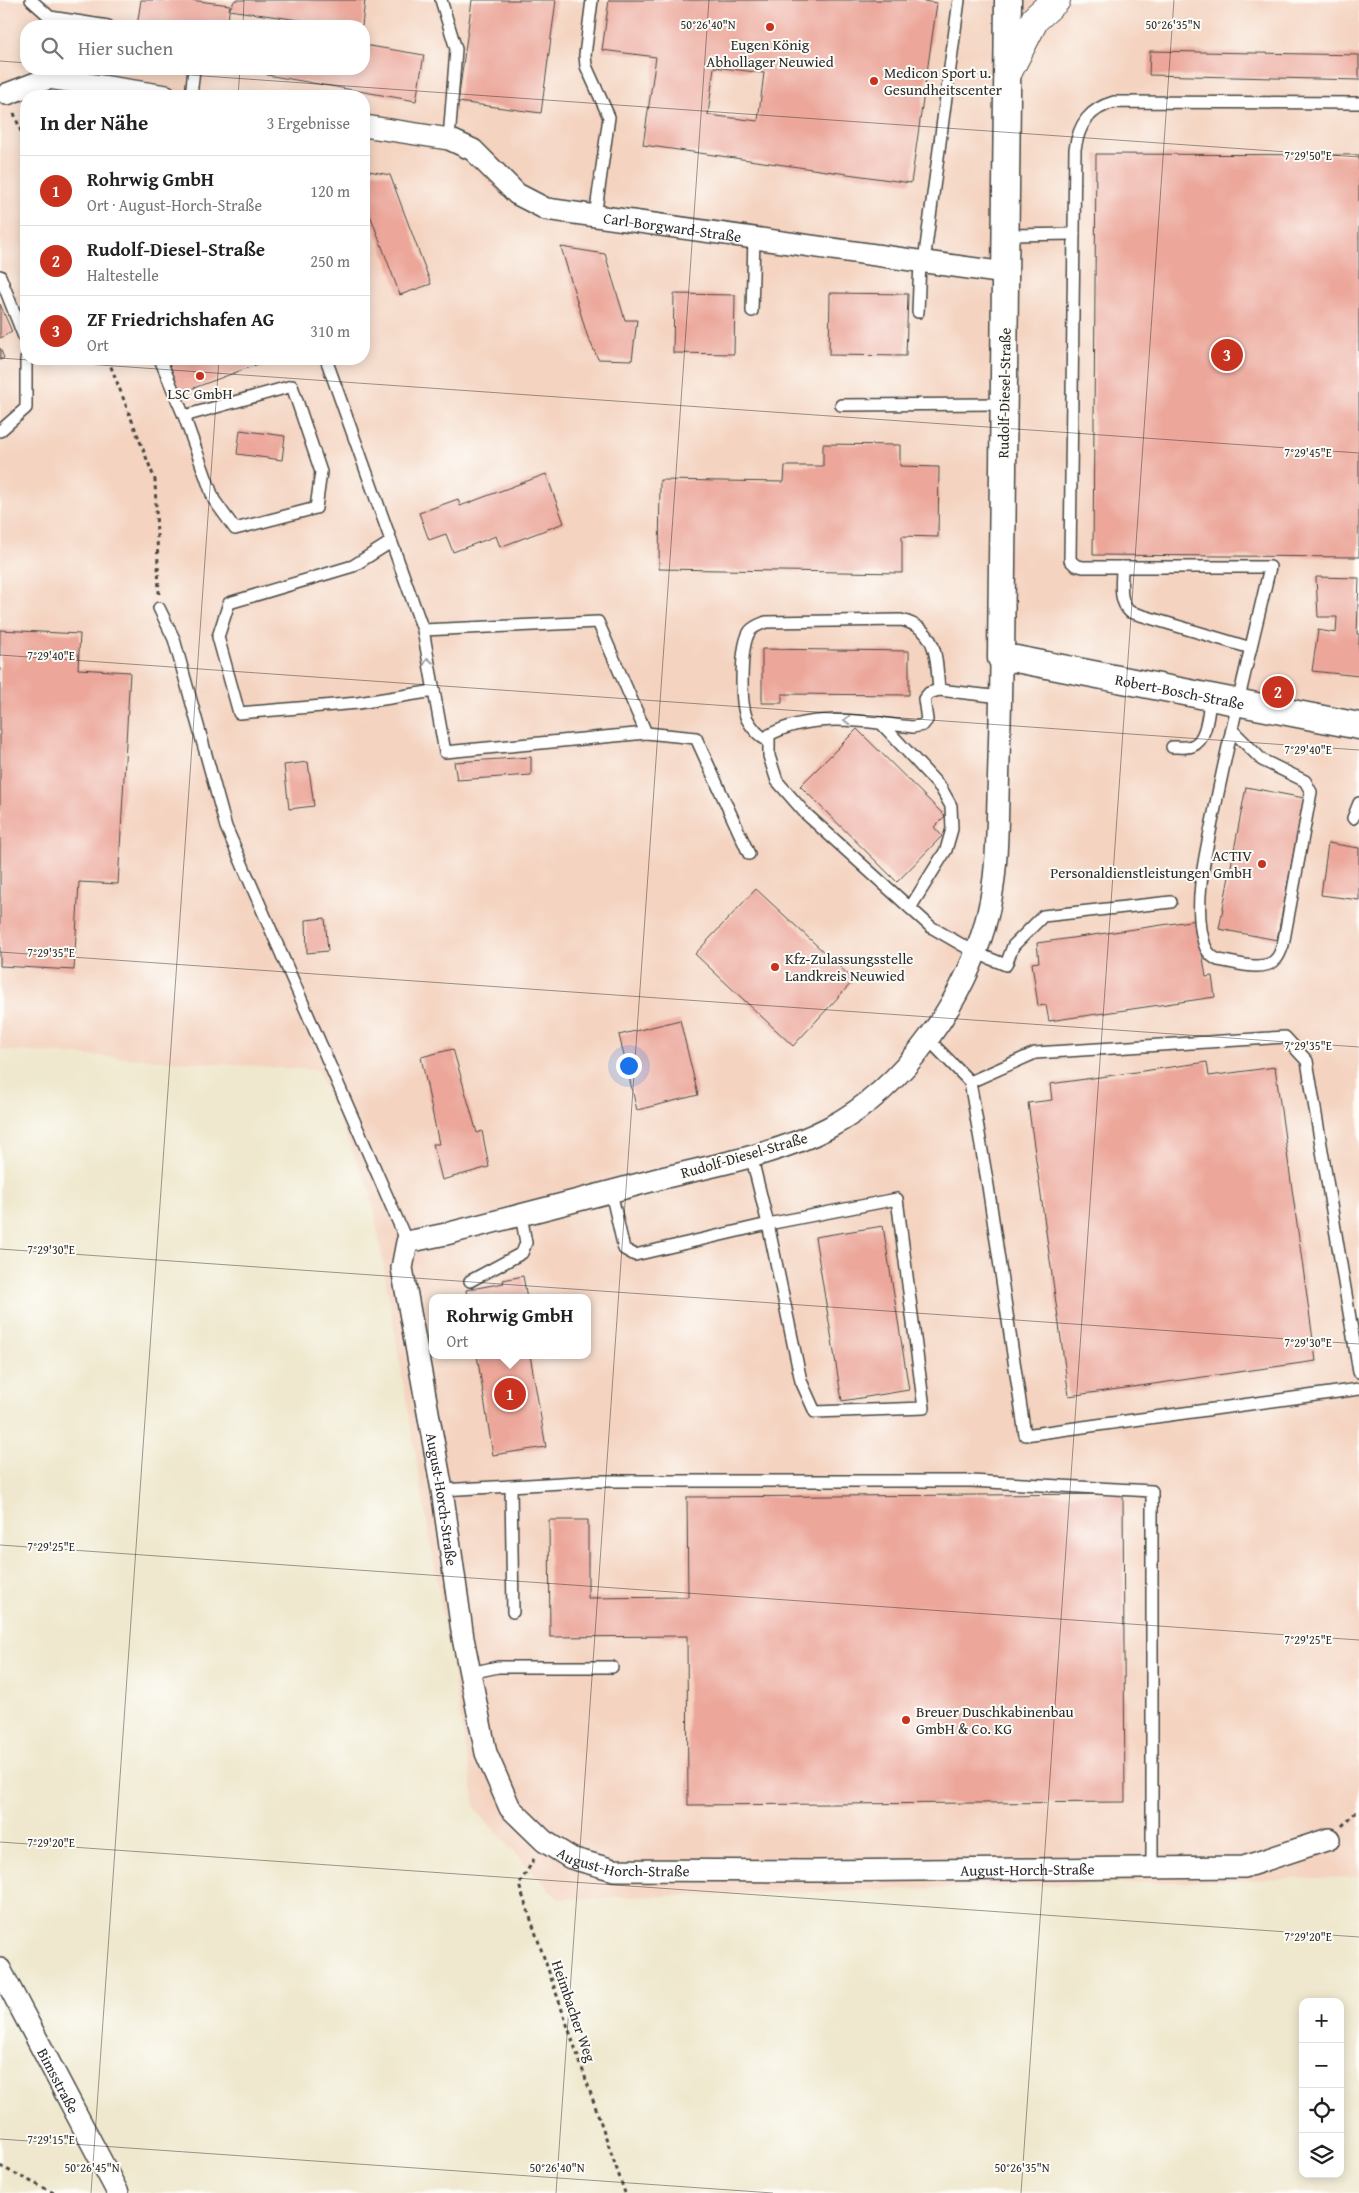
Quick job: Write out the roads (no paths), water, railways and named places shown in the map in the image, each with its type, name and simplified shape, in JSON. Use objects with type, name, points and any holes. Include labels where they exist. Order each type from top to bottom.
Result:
[{"type":"highway","points":[[1008,72],[1035,19],[1056,0]]},
{"type":"street","name":"Rudolf-Diesel-Straße","points":[[407,1242],[611,1192],[751,1155],[809,1136],[835,1123],[885,1086],[928,1039],[963,983],[976,953],[988,913],[994,877],[1001,697],[1008,0]]},
{"type":"street","points":[[3,96],[49,78],[104,90]]},
{"type":"street","name":"Carl-Borgward-Straße","points":[[370,127],[449,139],[473,150],[517,194],[546,209],[1005,273]]},
{"type":"street","name":"Robert-Bosch-Straße","points":[[1001,658],[1016,659],[1211,695],[1359,726]]},
{"type":"street","name":"August-Horch-Straße","points":[[407,1242],[402,1268],[442,1490],[470,1673],[486,1753],[510,1808],[544,1841],[571,1858],[614,1870],[817,1872],[1244,1867],[1329,1839]]},
{"type":"street","name":"Bimsstraße","points":[[0,1969],[118,2193]]},
{"type":"lane","points":[[31,0],[50,17],[69,20]]},
{"type":"lane","points":[[441,0],[456,49],[449,139]]},
{"type":"lane","points":[[592,0],[585,55],[586,66],[610,117],[595,217]]},
{"type":"lane","points":[[918,312],[922,261],[959,0]]},
{"type":"lane","points":[[192,90],[193,75]]},
{"type":"lane","points":[[1232,730],[1262,760],[1305,781],[1311,792],[1284,945],[1276,961],[1268,965],[1258,966],[1218,960],[1209,953],[1203,939],[1201,916],[1203,868],[1232,730],[1270,568],[1083,567],[1075,565],[1070,560],[1075,149],[1078,130],[1087,116],[1100,106],[1114,102],[1359,103]]},
{"type":"lane","points":[[1006,235],[1074,234]]},
{"type":"lane","points":[[752,311],[754,239]]},
{"type":"lane","points":[[0,276],[20,327]]},
{"type":"lane","points":[[0,431],[26,408],[26,365]]},
{"type":"lane","points":[[163,365],[184,416],[214,500],[235,529],[316,508],[321,472],[292,386],[184,416]]},
{"type":"lane","points":[[328,365],[423,630],[445,752],[646,733],[696,738],[749,854]]},
{"type":"lane","points":[[841,405],[1004,404]]},
{"type":"lane","points":[[391,542],[353,566],[228,603],[218,637],[238,713],[358,703],[434,691]]},
{"type":"lane","points":[[1122,567],[1122,595],[1124,606],[1130,612],[1251,648]]},
{"type":"lane","points":[[159,608],[174,639],[226,826],[407,1242]]},
{"type":"lane","points":[[768,741],[760,736],[747,718],[743,699],[744,660],[747,639],[750,631],[766,622],[901,620],[912,623],[922,628],[930,639],[937,667],[938,690]]},
{"type":"lane","points":[[423,630],[598,622],[646,733]]},
{"type":"lane","points":[[1001,697],[938,690],[926,696],[927,720],[923,725],[913,727],[848,719],[796,725],[769,736],[771,768],[782,786],[805,813],[931,927],[976,953],[1006,965],[1013,946],[1042,916],[1171,902]]},
{"type":"lane","points":[[1172,747],[1191,746],[1199,741],[1204,734],[1211,695]]},
{"type":"lane","points":[[881,723],[941,788],[950,806],[952,829],[946,850],[910,908]]},
{"type":"lane","points":[[1353,818],[1359,803]]},
{"type":"lane","points":[[970,1082],[1035,1053],[1285,1037],[1307,1061],[1359,1372]]},
{"type":"lane","points":[[928,1039],[970,1082],[988,1186],[1025,1434],[1359,1389]]},
{"type":"lane","points":[[611,1192],[624,1249],[635,1255],[768,1224],[896,1199],[924,1408],[815,1412],[800,1381],[768,1224],[751,1155]]},
{"type":"lane","points":[[470,1281],[522,1253],[526,1243],[521,1215]]},
{"type":"lane","points":[[442,1490],[511,1488],[596,1481],[952,1481],[1152,1491],[1152,1868]]},
{"type":"lane","points":[[511,1488],[513,1612]]},
{"type":"lane","points":[[470,1673],[498,1667],[612,1667]]},
{"type":"place","name":"Eugen König Abhollager Neuwied","points":[[770,27]]},
{"type":"place","name":"Medicon Sport u. Gesundheitscenter","points":[[874,81]]},
{"type":"place","name":"ZF Friedrichshafen AG","points":[[1227,355]]},
{"type":"place","name":"LSC GmbH","points":[[200,376]]},
{"type":"place","name":"Rudolf-Diesel-Straße","points":[[1278,692]]},
{"type":"place","name":"ACTIV Personaldienstleistungen GmbH","points":[[1262,864]]},
{"type":"place","name":"Kfz-Zulassungsstelle Landkreis Neuwied","points":[[775,967]]},
{"type":"place","name":"Rohrwig GmbH","points":[[510,1394]]},
{"type":"place","name":"Breuer Duschkabinenbau GmbH & Co. KG","points":[[906,1720]]}]
